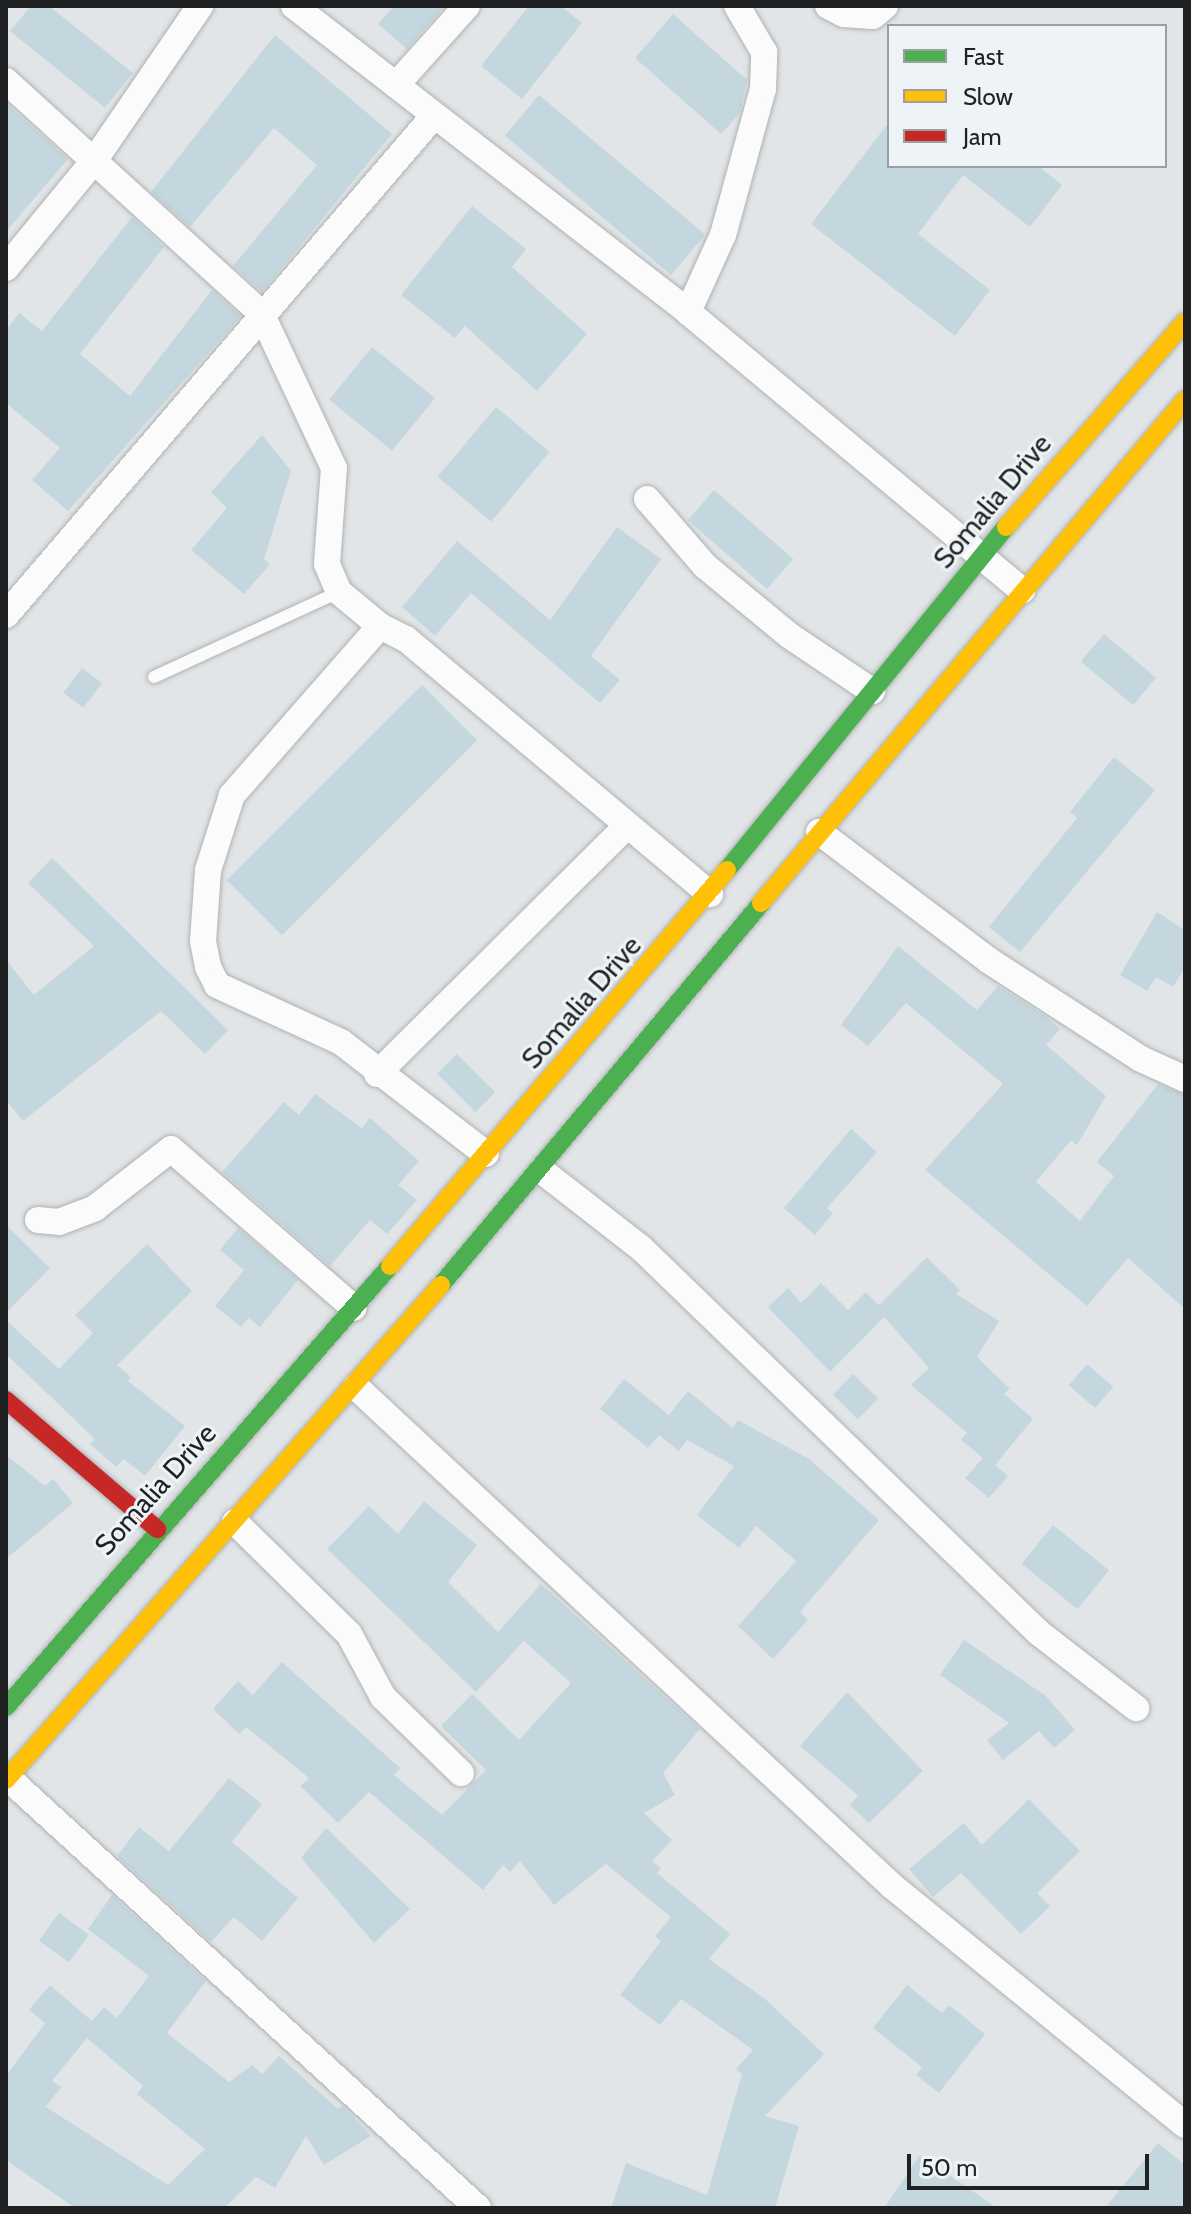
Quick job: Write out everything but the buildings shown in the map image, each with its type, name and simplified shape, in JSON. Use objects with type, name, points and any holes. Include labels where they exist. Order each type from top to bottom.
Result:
[{"type":"main road","name":"Somalia Drive","points":[[6,1707],[710,894],[980,556],[1185,322]]},
{"type":"main road","points":[[7,1779],[356,1387],[542,1171],[819,832],[1185,400]]},
{"type":"main road","points":[[6,1400],[157,1529]]},
{"type":"street","points":[[6,268],[94,161],[200,6]]},
{"type":"street","points":[[294,6],[396,85],[432,118],[688,312],[1022,590]]},
{"type":"street","points":[[396,85],[467,6]]},
{"type":"street","points":[[688,312],[723,235],[763,89],[764,52],[737,6]]},
{"type":"street","points":[[828,6],[844,14],[873,16],[885,6]]},
{"type":"street","points":[[6,81],[261,313],[334,468],[327,564],[339,592],[380,626],[406,639],[710,894]]},
{"type":"street","points":[[6,615],[14,587],[432,118]]},
{"type":"street","points":[[647,499],[705,566],[790,636],[872,691]]},
{"type":"street","points":[[380,626],[232,795],[212,848],[203,941],[217,985],[341,1042],[377,1074],[486,1154]]},
{"type":"street","points":[[377,1074],[627,826]]},
{"type":"street","points":[[819,832],[988,960],[1141,1059],[1185,1079]]},
{"type":"street","points":[[38,1220],[59,1222],[95,1208],[171,1149],[354,1308]]},
{"type":"street","points":[[542,1171],[641,1248],[1039,1633],[1136,1708]]},
{"type":"street","points":[[356,1387],[892,1886],[1185,2125]]},
{"type":"street","points":[[235,1522],[349,1634],[383,1697],[461,1773]]},
{"type":"street","points":[[7,1779],[478,2208]]},
{"type":"lane","points":[[154,677],[339,592]]},
{"type":"traffic: fast","points":[[727,870],[1006,527]]},
{"type":"traffic: fast","points":[[441,1285],[761,903]]},
{"type":"traffic: fast","points":[[6,1707],[390,1266]]},
{"type":"traffic: slow","points":[[1006,527],[1185,322]]},
{"type":"traffic: slow","points":[[761,903],[1185,400]]},
{"type":"traffic: slow","points":[[390,1266],[727,870]]},
{"type":"traffic: slow","points":[[6,1780],[441,1285]]},
{"type":"traffic: jam","points":[[6,1400],[157,1529]]}]
